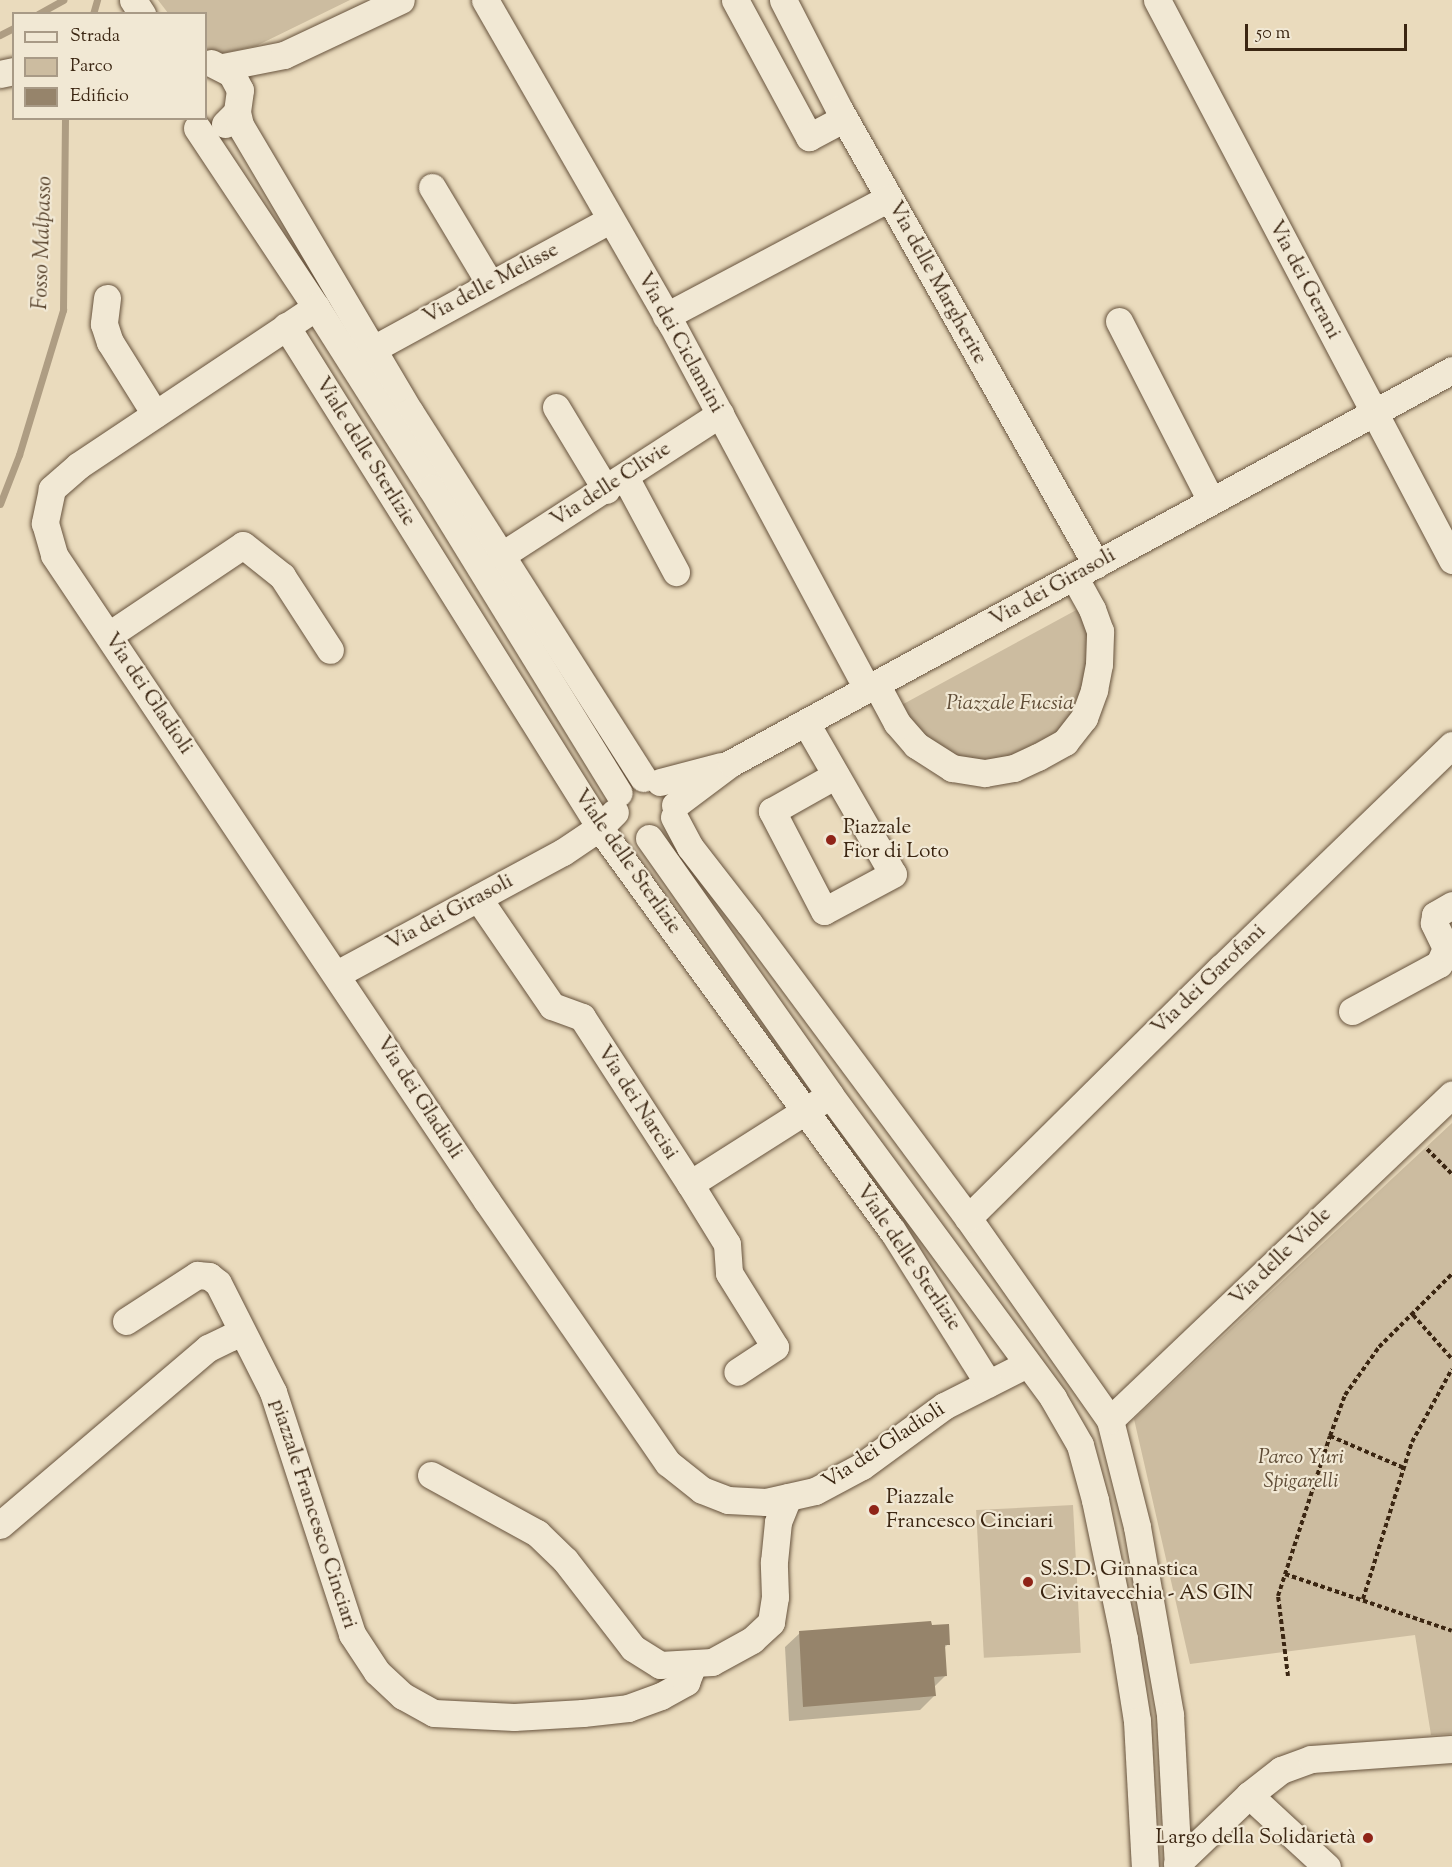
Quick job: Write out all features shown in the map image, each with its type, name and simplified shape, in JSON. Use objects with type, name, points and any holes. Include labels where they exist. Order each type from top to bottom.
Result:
[{"type":"street","points":[[214,65],[284,55],[401,0]]},
{"type":"street","name":"Via dei Ciclamini","points":[[485,0],[666,316],[872,687]]},
{"type":"street","points":[[735,0],[809,137],[844,118]]},
{"type":"street","name":"Via delle Margherite","points":[[783,0],[1085,571]]},
{"type":"street","name":"Via dei Gerani","points":[[1157,0],[1452,560]]},
{"type":"street","points":[[190,123],[208,129],[220,127],[230,121],[239,105],[284,55]]},
{"type":"street","points":[[214,65],[237,81],[240,125],[373,349],[502,555],[651,780],[672,794],[675,811],[690,847],[968,1218],[1110,1420],[1137,1527],[1170,1715],[1177,1866]]},
{"type":"street","name":"Viale delle Sterlizie","points":[[190,123],[316,307],[619,823],[830,1095],[1053,1398],[1080,1445],[1095,1500],[1124,1639],[1137,1721],[1144,1867]]},
{"type":"street","points":[[432,187],[490,284]]},
{"type":"street","points":[[666,316],[889,198]]},
{"type":"street","name":"Via delle Melisse","points":[[373,349],[610,220]]},
{"type":"street","points":[[107,298],[104,324],[110,342],[155,414]]},
{"type":"street","name":"Via dei Gladioli","points":[[316,307],[78,466],[52,489],[45,523],[54,555],[487,1201],[669,1463],[702,1490],[728,1500],[766,1502],[815,1491],[862,1466],[944,1406],[1027,1364]]},
{"type":"street","points":[[1119,321],[1211,501]]},
{"type":"street","name":"Viale delle Sterlizie","points":[[286,326],[619,823],[805,1111],[892,1230],[988,1383]]},
{"type":"street","name":"Via dei Girasoli","points":[[337,974],[619,823],[669,827],[675,811],[731,763],[1452,370]]},
{"type":"street","points":[[556,407],[616,483],[676,572]]},
{"type":"street","name":"Via delle Clivie","points":[[502,555],[720,414]]},
{"type":"street","points":[[109,635],[243,545],[282,576],[330,650]]},
{"type":"street","points":[[872,687],[897,723],[916,745],[952,768],[985,773],[1014,768],[1038,757],[1065,742],[1084,718],[1095,690],[1100,631],[1092,609],[1085,571]]},
{"type":"street","points":[[806,723],[836,775],[893,874],[824,911],[772,811],[836,775]]},
{"type":"street","name":"Via dei Garofani","points":[[968,1218],[1221,968],[1452,745]]},
{"type":"street","name":"Via dei Girasoli","points":[[619,823],[631,781],[651,780],[731,763]]},
{"type":"street","name":"Via dei Narcisi","points":[[478,898],[552,1006],[582,1017],[690,1184],[830,1095]]},
{"type":"street","points":[[1353,1011],[1439,964],[1446,948],[1434,923],[1435,915],[1452,905]]},
{"type":"street","name":"Via delle Viole","points":[[1110,1420],[1452,1094]]},
{"type":"street","points":[[690,1184],[728,1244],[729,1273],[775,1347],[737,1372]]},
{"type":"street","name":"piazzale Francesco Cinciari","points":[[126,1320],[197,1275],[209,1276],[218,1283],[273,1392],[351,1634],[377,1672],[403,1696],[434,1713],[514,1717],[583,1713],[628,1708],[661,1696],[686,1682],[693,1665]]},
{"type":"street","points":[[0,1525],[208,1348],[243,1334]]},
{"type":"street","points":[[431,1474],[505,1513],[537,1533],[565,1560],[633,1648],[660,1665],[693,1665],[712,1662],[752,1640],[771,1622],[775,1598],[774,1562],[778,1522],[788,1497]]},
{"type":"street","points":[[1177,1866],[1249,1795],[1281,1770],[1311,1759],[1452,1749]]},
{"type":"street","points":[[1249,1795],[1327,1867]]},
{"type":"path","points":[[1411,1133],[1452,1174]]},
{"type":"path","points":[[1288,1676],[1278,1596],[1345,1395],[1379,1347],[1452,1274]]},
{"type":"path","points":[[1413,1315],[1452,1359]]},
{"type":"path","points":[[1363,1599],[1412,1442],[1452,1369]]},
{"type":"path","points":[[1330,1436],[1404,1468]]},
{"type":"path","points":[[1285,1575],[1363,1599],[1452,1631]]},
{"type":"green space","points":[[158,0],[350,0],[256,46],[215,55],[207,52],[207,12],[167,12]]},
{"type":"green space","name":"Piazzale Fucsia","points":[[1080,608],[1086,628],[1090,663],[1087,693],[1064,729],[1002,760],[968,760],[946,754],[922,739],[896,708]]},
{"type":"green space","name":"Parco Yuri Spigarelli","points":[[1452,1123],[1452,1734],[1431,1735],[1415,1635],[1190,1664],[1134,1419]]},
{"type":"green space","name":"S.S.D. Ginnastica Civitavecchia - AS GIN","points":[[1073,1505],[1081,1653],[984,1658],[976,1510]]},
{"type":"building","points":[[931,1621],[932,1625],[949,1624],[950,1645],[945,1645],[947,1676],[934,1677],[936,1696],[803,1707],[799,1631]]},
{"type":"waterway","points":[[42,12],[63,0]]},
{"type":"waterway","name":"Fosso Malpasso","points":[[94,12],[97,0]]},
{"type":"waterway","points":[[0,35],[12,29]]},
{"type":"waterway","name":"Fosso Malpasso","points":[[0,504],[19,455],[63,310],[65,120]]},
{"type":"place","name":"Piazzale Fior di Loto","points":[[831,840]]},
{"type":"place","name":"Piazzale Francesco Cinciari","points":[[874,1510]]},
{"type":"place","name":"S.S.D. Ginnastica Civitavecchia - AS GIN","points":[[1028,1582]]},
{"type":"place","name":"Largo della Solidarietà","points":[[1368,1838]]}]
